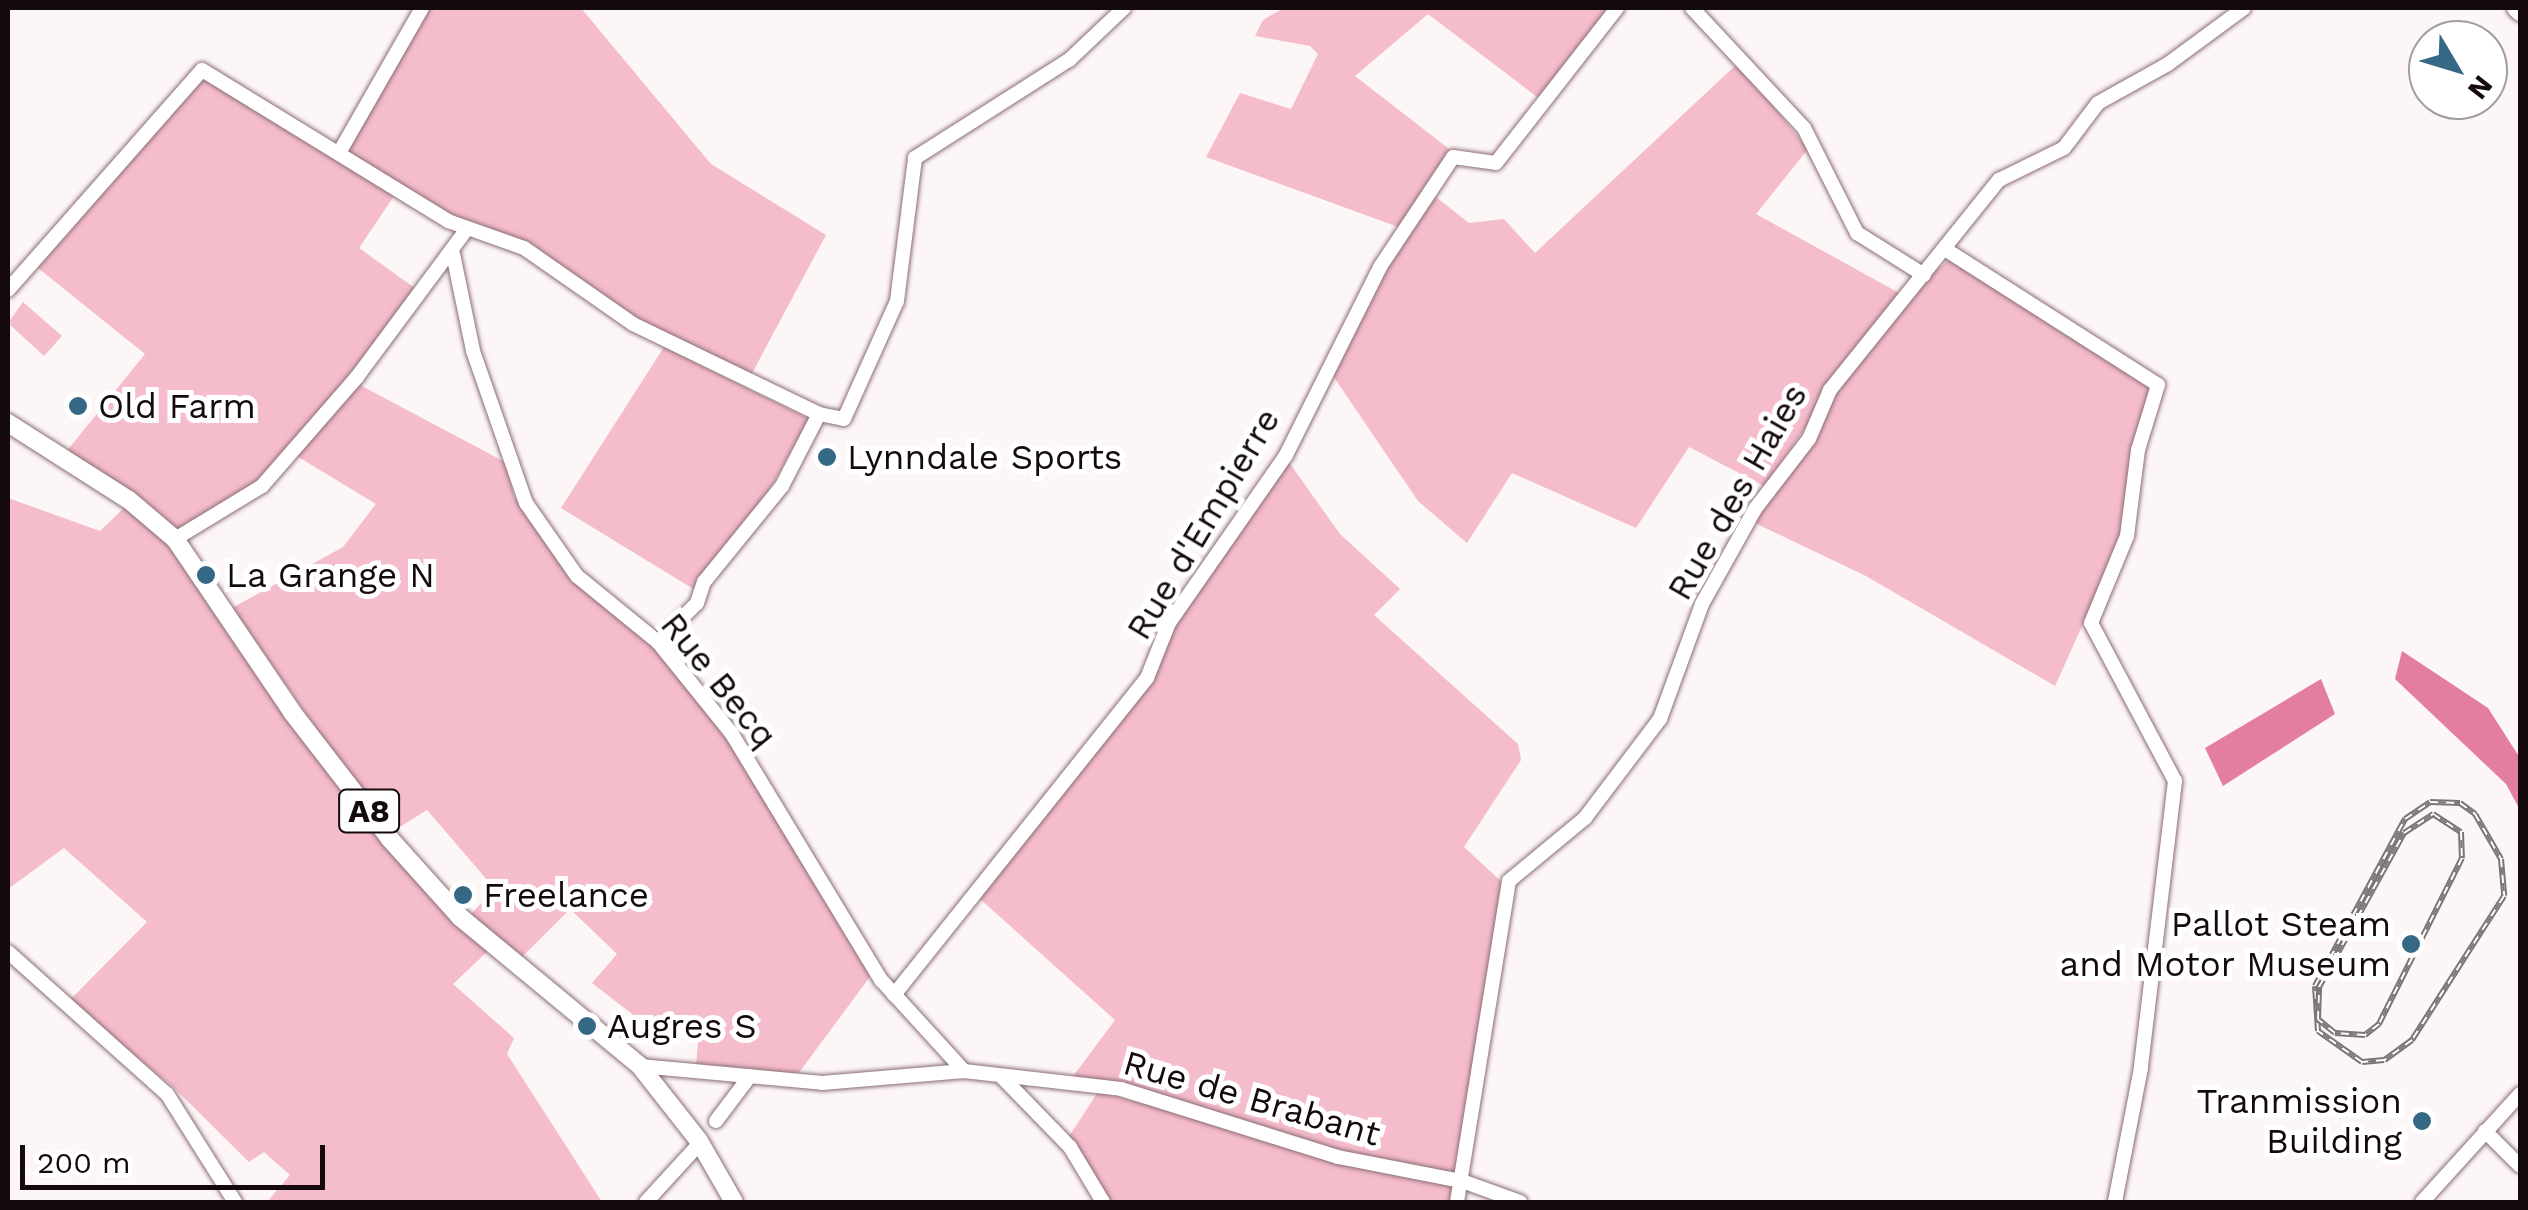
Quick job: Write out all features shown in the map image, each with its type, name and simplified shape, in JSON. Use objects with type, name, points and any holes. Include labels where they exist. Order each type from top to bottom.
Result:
[{"type":"main road","name":"A8","points":[[8,422],[130,500],[174,539],[292,712],[430,886],[640,1066],[700,1142],[734,1202]]},
{"type":"street","points":[[338,153],[422,8]]},
{"type":"street","points":[[8,290],[202,70],[467,229],[524,248],[633,324],[819,414],[844,418],[889,330],[915,158],[1069,60],[1124,8]]},
{"type":"street","name":"Rue d'Empierre","points":[[894,995],[1147,678],[1169,623],[1286,455],[1380,267],[1453,157],[1496,163],[1617,8]]},
{"type":"street","points":[[1692,8],[1804,128],[1857,232],[1924,275]]},
{"type":"street","name":"Rue des Haies","points":[[1458,1202],[1508,881],[1584,818],[1660,719],[1702,604],[1754,509],[1809,439],[1830,390],[1948,251],[1999,180],[2064,148],[2098,103],[2168,64],[2244,8]]},
{"type":"street","points":[[174,539],[262,486],[453,254],[467,229]]},
{"type":"street","points":[[1948,251],[2158,385],[2138,450],[2127,536],[2091,623],[2175,781],[2141,1068],[2115,1202]]},
{"type":"street","name":"Rue Becq","points":[[453,254],[473,351],[526,503],[576,576],[658,642],[732,734],[894,995],[964,1071]]},
{"type":"street","points":[[658,642],[697,603],[704,582],[782,486],[819,414]]},
{"type":"street","points":[[8,952],[166,1094],[235,1202]]},
{"type":"street","name":"Rue de Brabant","points":[[640,1066],[822,1083],[964,1071],[1121,1089],[1338,1157],[1462,1181],[1520,1202]]},
{"type":"street","points":[[716,1121],[750,1076]]},
{"type":"street","points":[[1002,1078],[1070,1147],[1103,1202]]},
{"type":"street","points":[[2422,1202],[2520,1094]]},
{"type":"street","points":[[2485,1131],[2520,1166]]},
{"type":"street","points":[[646,1202],[700,1142]]},
{"type":"shaded area","points":[[427,8],[581,8],[711,164],[826,235],[750,377],[600,301],[533,244],[457,221],[344,152]]},
{"type":"shaded area","points":[[1284,8],[1610,8],[1541,100],[1428,14],[1355,76],[1453,152],[1401,228],[1206,157],[1240,93],[1291,109],[1318,54],[1310,46],[1255,36],[1263,20]]},
{"type":"shaded area","points":[[1738,63],[1808,149],[1756,214],[1901,294],[1764,486],[1689,447],[1636,528],[1512,473],[1467,543],[1418,501],[1331,373],[1402,238],[1432,194],[1469,223],[1504,219],[1535,253]]},
{"type":"shaded area","points":[[204,78],[396,193],[359,248],[419,291],[260,481],[178,533],[143,499],[62,457],[145,354],[38,268]]},
{"type":"shaded area","points":[[1949,260],[2151,385],[2121,540],[2055,686],[1866,576],[1753,522],[1829,399],[1923,281]]},
{"type":"shaded area","points":[[23,302],[62,336],[44,356],[8,323]]},
{"type":"shaded area","points":[[664,347],[809,419],[766,496],[695,590],[561,508]]},
{"type":"shaded area","points":[[358,384],[505,462],[514,496],[571,579],[656,649],[738,753],[872,974],[798,1074],[696,1066],[699,1029],[669,1011],[654,1031],[592,983],[617,954],[570,909],[518,961],[468,917],[495,889],[427,810],[390,833],[232,608],[343,547],[376,504],[295,455]]},
{"type":"shaded area","points":[[1288,461],[1340,534],[1400,589],[1374,615],[1518,744],[1521,760],[1464,847],[1504,884],[1456,1174],[1358,1157],[1071,1079],[1115,1020],[979,898],[1112,731],[1171,629]]},
{"type":"shaded area","points":[[8,498],[100,531],[125,507],[168,543],[488,951],[453,984],[514,1038],[507,1054],[602,1202],[267,1202],[290,1175],[264,1152],[249,1162],[171,1085],[67,1003],[147,922],[64,848],[8,889]]},
{"type":"shaded area","points":[[2402,651],[2488,708],[2520,758],[2520,810],[2506,784],[2395,679]]},
{"type":"shaded area","points":[[2321,679],[2335,714],[2223,786],[2205,748]]},
{"type":"shaded area","points":[[1098,1092],[1455,1185],[1452,1202],[1107,1202],[1066,1141]]},
{"type":"railway","points":[[2430,802],[2460,803],[2475,814],[2501,859],[2504,896],[2412,1040],[2384,1060],[2362,1062],[2318,1031],[2315,986],[2405,819],[2430,802]]},
{"type":"railway","points":[[2433,814],[2461,832],[2462,858],[2379,1024],[2365,1035],[2335,1033],[2318,1019],[2319,987],[2404,833],[2433,814]]},
{"type":"place","name":"Old Farm","points":[[78,406]]},
{"type":"place","name":"Lynndale Sports","points":[[827,457]]},
{"type":"place","name":"La Grange N","points":[[206,575]]},
{"type":"place","name":"Freelance","points":[[463,895]]},
{"type":"place","name":"Pallot Steam and Motor Museum","points":[[2411,944]]},
{"type":"place","name":"Augres S","points":[[587,1026]]},
{"type":"place","name":"Tranmission Building","points":[[2422,1121]]}]
